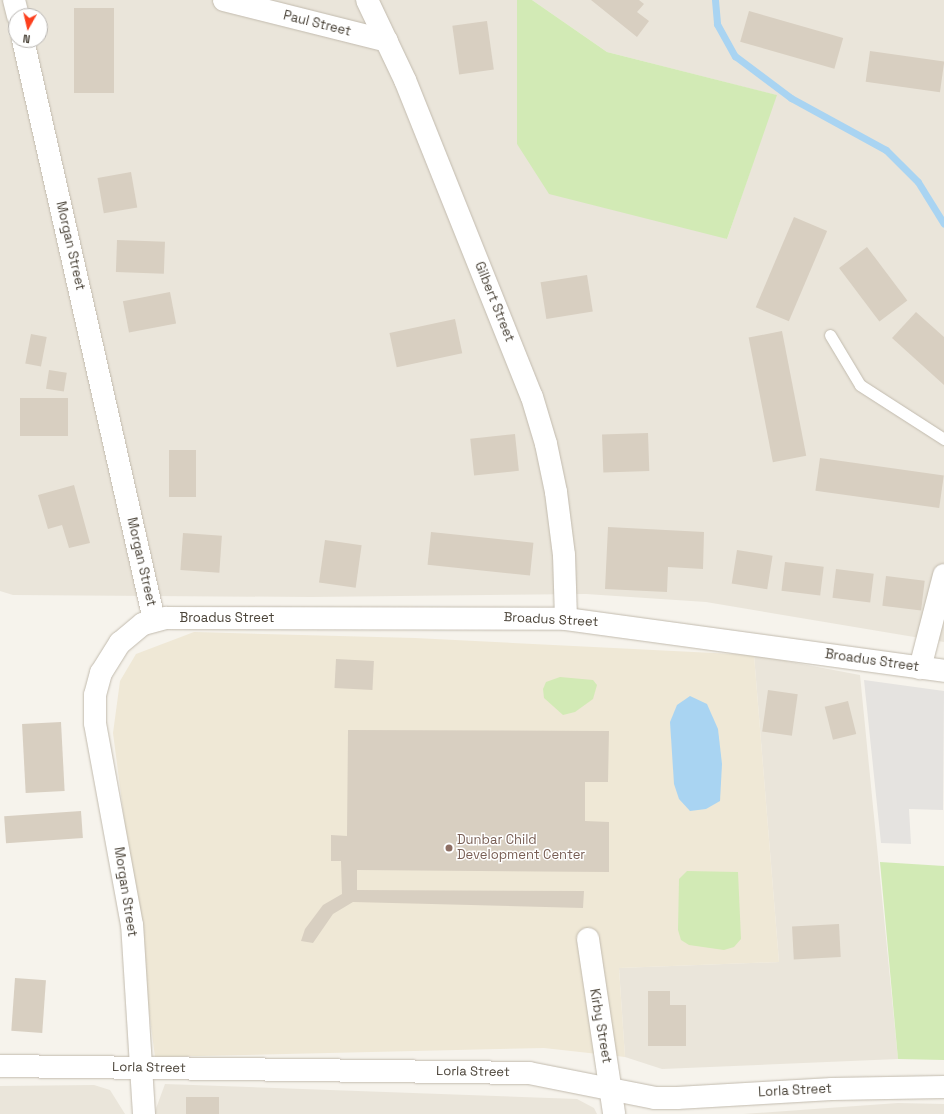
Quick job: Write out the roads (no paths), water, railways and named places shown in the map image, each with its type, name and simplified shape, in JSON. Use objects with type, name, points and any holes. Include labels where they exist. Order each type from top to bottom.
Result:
[{"type":"street","name":"Paul Street","points":[[224,0],[387,41]]},
{"type":"street","name":"Gilbert Street","points":[[367,0],[405,80],[532,397],[546,444],[556,492],[564,555],[566,619]]},
{"type":"street","name":"Morgan Street","points":[[25,48],[154,620],[134,630],[120,643],[101,674],[95,695],[95,723],[132,925],[139,1068],[144,1114]]},
{"type":"street","points":[[920,668],[944,575]]},
{"type":"street","name":"Broadus Street","points":[[154,620],[166,618],[566,619],[944,671]]},
{"type":"street","name":"Kirby Street","points":[[588,939],[614,1114]]},
{"type":"street","name":"Lorla Street","points":[[0,1066],[529,1073],[578,1081],[611,1090],[654,1098],[832,1089],[944,1087]]},
{"type":"lane","points":[[830,335],[860,385],[944,439]]},
{"type":"water","points":[[690,696],[707,704],[718,729],[722,764],[720,801],[706,809],[690,811],[679,799],[674,784],[670,722],[677,705]]},
{"type":"waterway","points":[[715,0],[717,24],[735,56],[791,98],[886,150],[918,182],[944,224]]},
{"type":"place","name":"Dunbar Child Development Center","points":[[449,848]]}]
